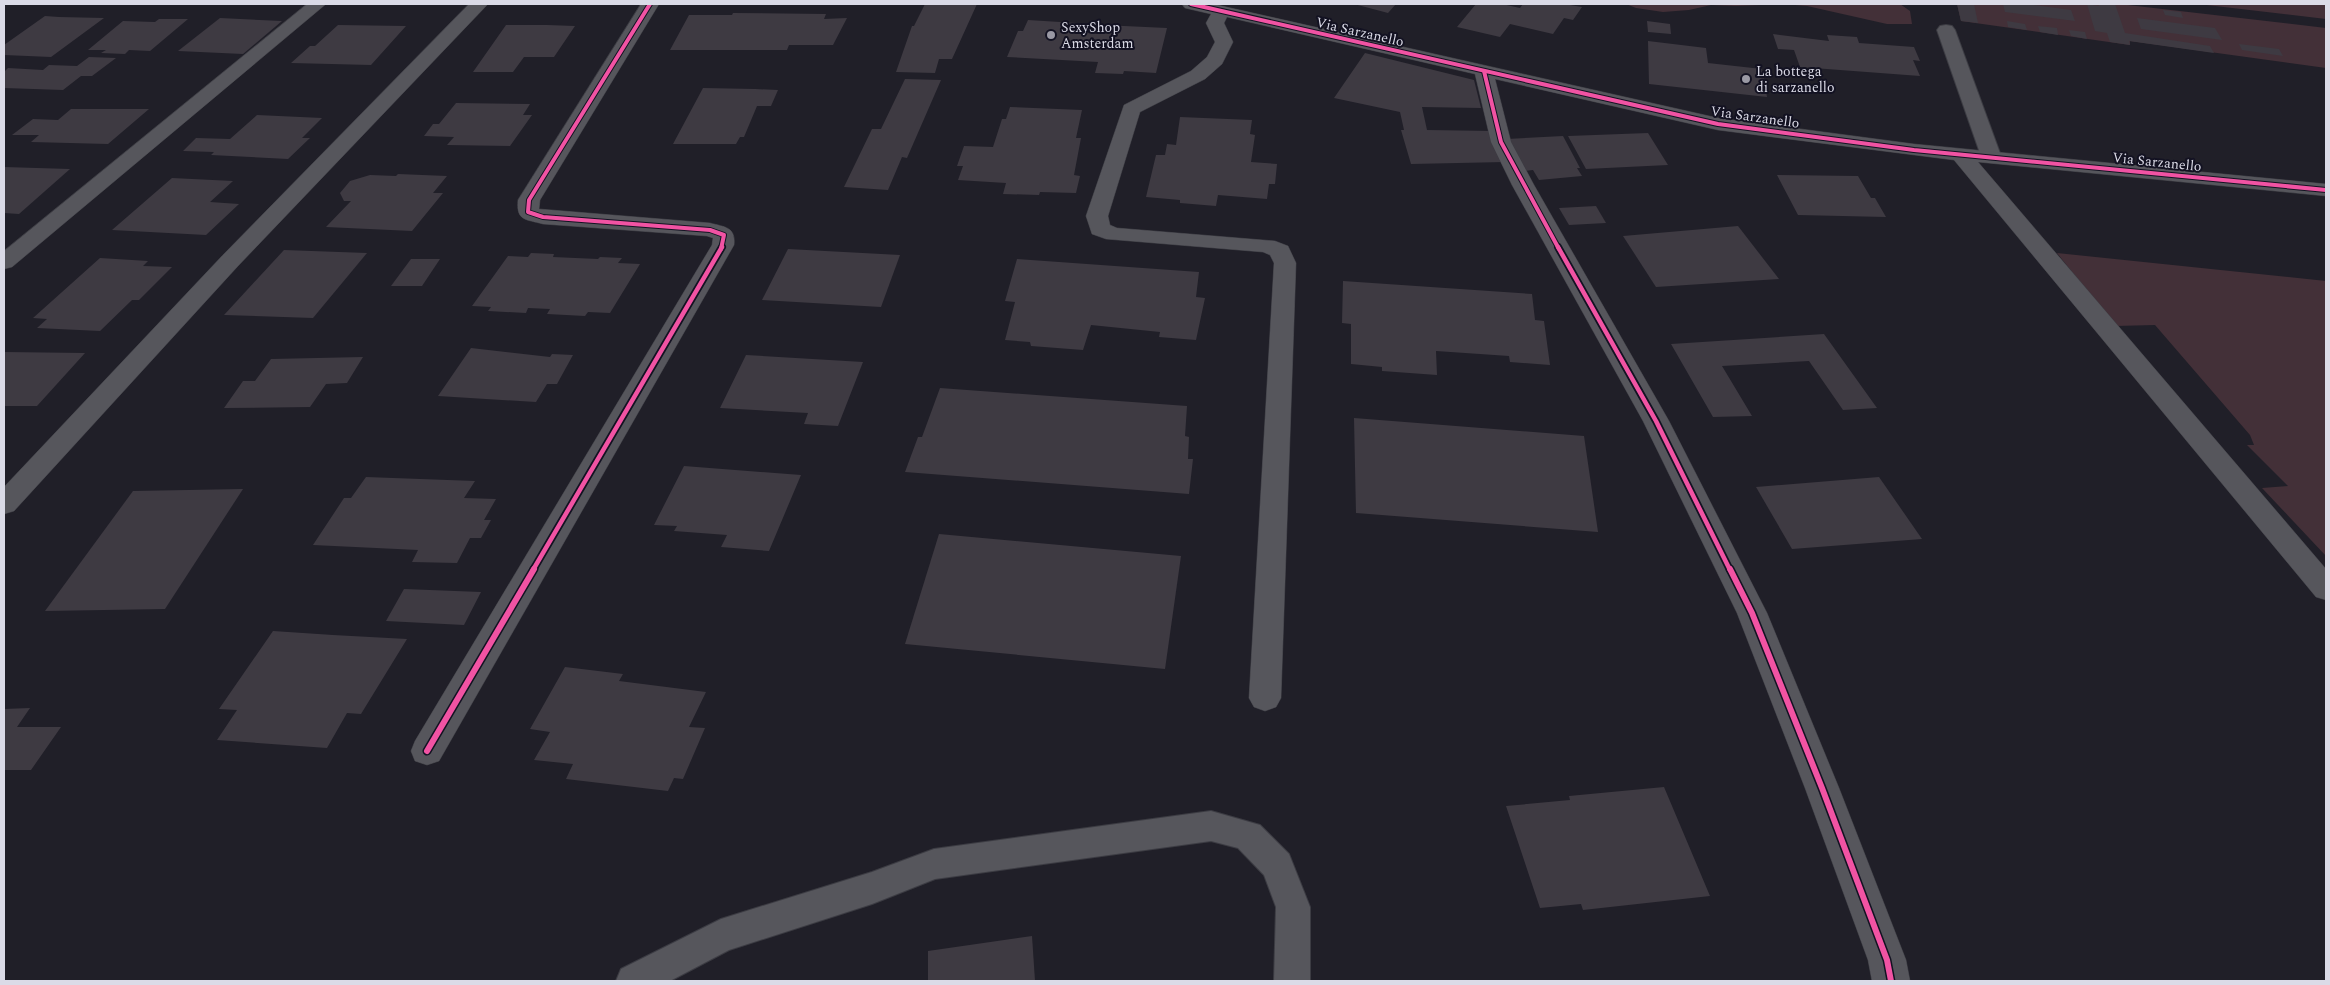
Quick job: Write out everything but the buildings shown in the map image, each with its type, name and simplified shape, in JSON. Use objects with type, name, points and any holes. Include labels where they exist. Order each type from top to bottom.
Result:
[{"type":"street","points":[[4,262],[317,4]]},
{"type":"street","points":[[4,504],[230,261],[479,4]]},
{"type":"street","points":[[427,751],[723,245],[724,235],[710,230],[543,216],[528,212],[529,200],[650,4]]},
{"type":"street","name":"Via Sarzanello","points":[[1191,4],[1718,124],[1914,150],[2326,190]]},
{"type":"street","points":[[1221,11],[1215,23],[1224,42],[1215,60],[1198,75],[1131,109],[1097,216],[1100,229],[1114,234],[1267,246],[1280,252],[1285,263],[1265,698]]},
{"type":"street","points":[[1484,71],[1501,142],[1656,422],[1752,613],[1826,797],[1887,960],[1891,981]]},
{"type":"street","points":[[1960,154],[2326,589]]},
{"type":"lane","points":[[1946,30],[1991,156]]},
{"type":"lane","points":[[634,981],[722,936],[872,888],[934,864],[1211,826],[1248,836],[1277,865],[1293,907],[1292,981]]},
{"type":"shaded area","points":[[1626,4],[1783,4],[1711,5],[1689,10],[1663,12],[1636,8]]},
{"type":"shaded area","points":[[1783,4],[1900,4],[1910,11],[1912,24],[1887,24],[1807,6]]},
{"type":"shaded area","points":[[1957,4],[2119,4],[2326,28],[2326,68],[2130,41],[2130,45],[1961,21]]},
{"type":"shaded area","points":[[2198,4],[2326,4],[2326,19]]},
{"type":"shaded area","points":[[2057,253],[2326,281],[2326,556],[2262,488],[2288,486],[2247,445],[2254,445],[2250,435],[2155,325],[2115,326]]},
{"type":"cycle path","points":[[427,751],[723,245],[724,235],[710,230],[543,217],[528,212],[529,200],[650,4]]},
{"type":"cycle path","points":[[1191,4],[1718,124],[1914,150],[2326,190]]},
{"type":"cycle path","points":[[1484,71],[1501,142],[1523,185],[1656,421],[1752,613],[1822,788],[1887,960],[1891,981]]},
{"type":"place","name":"SexyShop Amsterdam","points":[[1051,35]]},
{"type":"place","name":"La bottega di sarzanello","points":[[1746,79]]}]
